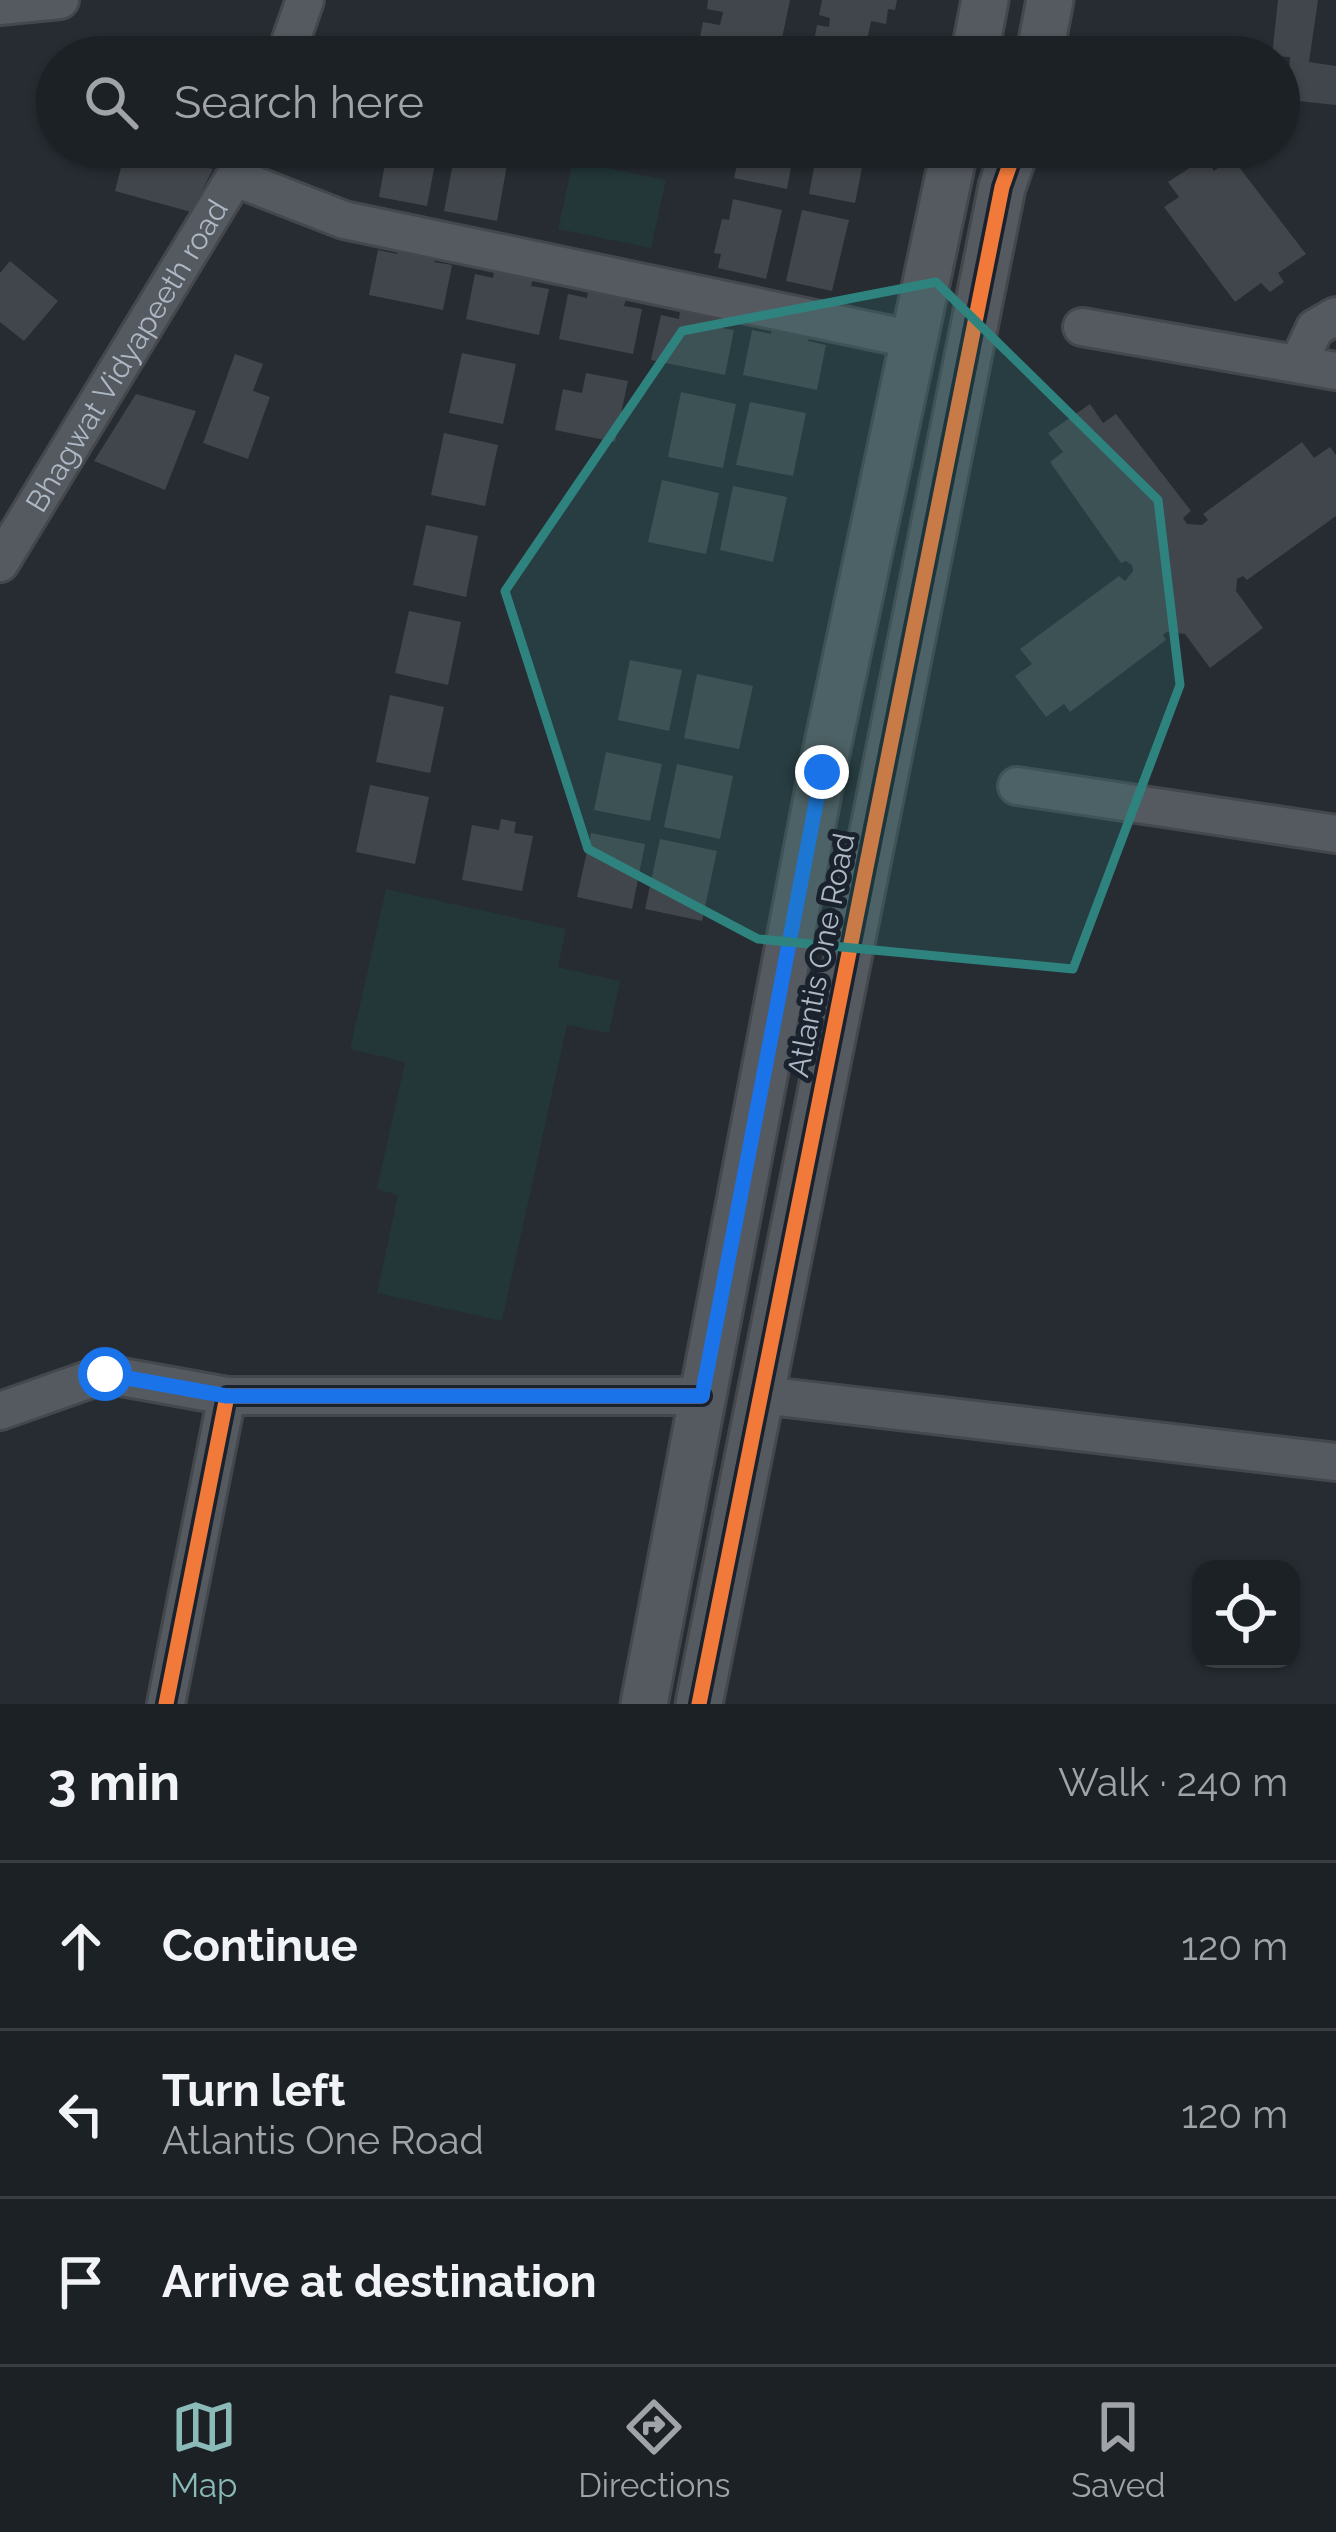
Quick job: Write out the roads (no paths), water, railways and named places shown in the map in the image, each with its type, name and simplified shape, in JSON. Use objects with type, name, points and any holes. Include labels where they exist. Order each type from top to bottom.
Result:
[{"type":"street","points":[[0,6],[60,0]]},
{"type":"street","points":[[292,36],[305,0]]},
{"type":"street","points":[[978,36],[986,0]]},
{"type":"street","points":[[1043,36],[1050,0]]},
{"type":"street","name":"Bhagwat Vidyapeeth road","points":[[0,563],[241,168]]},
{"type":"street","points":[[255,168],[344,220],[915,340]]},
{"type":"street","name":"Atlantis One Road","points":[[644,1704],[822,772],[951,168]]},
{"type":"street","name":"Atlantis One Road","points":[[699,1704],[1009,168]]},
{"type":"street","points":[[1298,364],[1315,328],[1336,316]]},
{"type":"street","points":[[1082,327],[1336,370]]},
{"type":"street","points":[[1017,786],[1336,834]]},
{"type":"street","points":[[0,1412],[105,1374],[227,1396],[702,1396]]},
{"type":"street","points":[[760,1395],[1336,1462]]},
{"type":"street","points":[[166,1704],[227,1396]]}]
